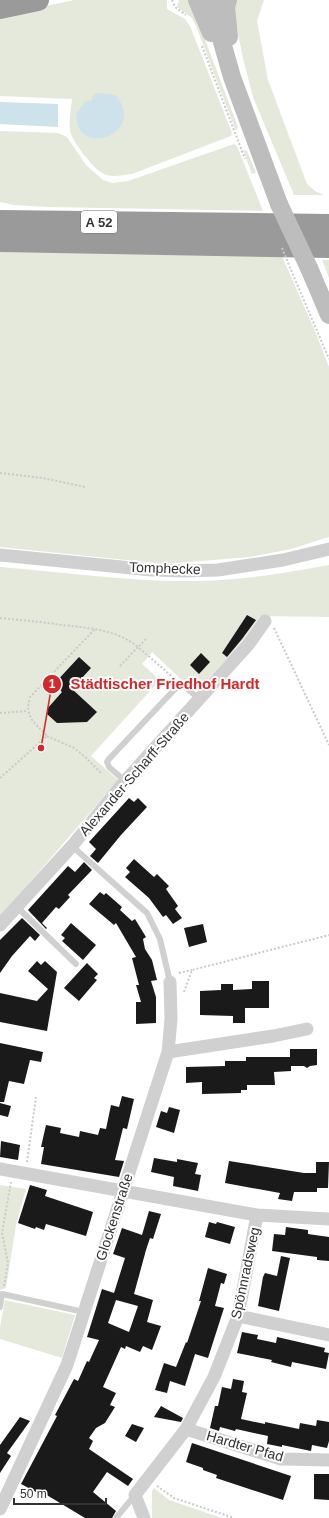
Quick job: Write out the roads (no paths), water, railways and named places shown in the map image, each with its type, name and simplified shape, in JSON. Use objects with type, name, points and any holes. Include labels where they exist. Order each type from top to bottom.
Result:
[{"type":"highway","points":[[0,8],[38,0]]},
{"type":"highway","points":[[0,208],[138,214],[197,222]]},
{"type":"highway","name":"A 52","points":[[0,221],[197,222],[329,225]]},
{"type":"highway","name":"A 52","points":[[0,241],[329,247]]},
{"type":"main road","points":[[197,0],[200,10],[232,77]]},
{"type":"main road","points":[[210,0],[232,77],[279,204],[329,315]]},
{"type":"main road","points":[[228,0],[226,7],[232,77]]},
{"type":"street","name":"Tomphecke","points":[[0,555],[152,570],[184,571],[218,570],[276,561],[329,549]]},
{"type":"street","name":"Alexander-Scharff-Straße","points":[[0,925],[72,846],[121,786],[248,644],[265,621]]},
{"type":"street","name":"Glockenstraße","points":[[0,1509],[67,1365],[122,1190],[168,1052],[170,1014],[169,979]]},
{"type":"street","points":[[168,1052],[273,1036],[307,1029]]},
{"type":"street","points":[[12,1171],[257,1215],[329,1219]]},
{"type":"street","name":"Spönnradsweg","points":[[135,1495],[186,1429],[214,1377],[238,1316],[257,1215]]},
{"type":"street","points":[[238,1316],[329,1335]]},
{"type":"street","name":"Hardter Pfad","points":[[186,1429],[281,1459],[329,1460]]},
{"type":"street","points":[[135,1495],[144,1518]]},
{"type":"lane","points":[[121,786],[109,767],[107,762],[108,759],[174,690],[182,685],[200,699]]},
{"type":"lane","points":[[72,846],[147,913],[160,939],[169,979]]},
{"type":"lane","points":[[17,907],[76,964]]},
{"type":"lane","points":[[0,1307],[2,1294],[84,1312]]},
{"type":"lane","points":[[116,1518],[135,1495]]},
{"type":"water","points":[[97,93],[115,95],[123,108],[123,120],[118,130],[109,136],[98,138],[87,136],[79,128],[76,114],[85,102],[92,100],[93,95]]},
{"type":"water","points":[[0,102],[58,104],[58,127],[0,124]]},
{"type":"place","name":"Städtischer Friedhof Hardt","points":[[41,748]]}]
